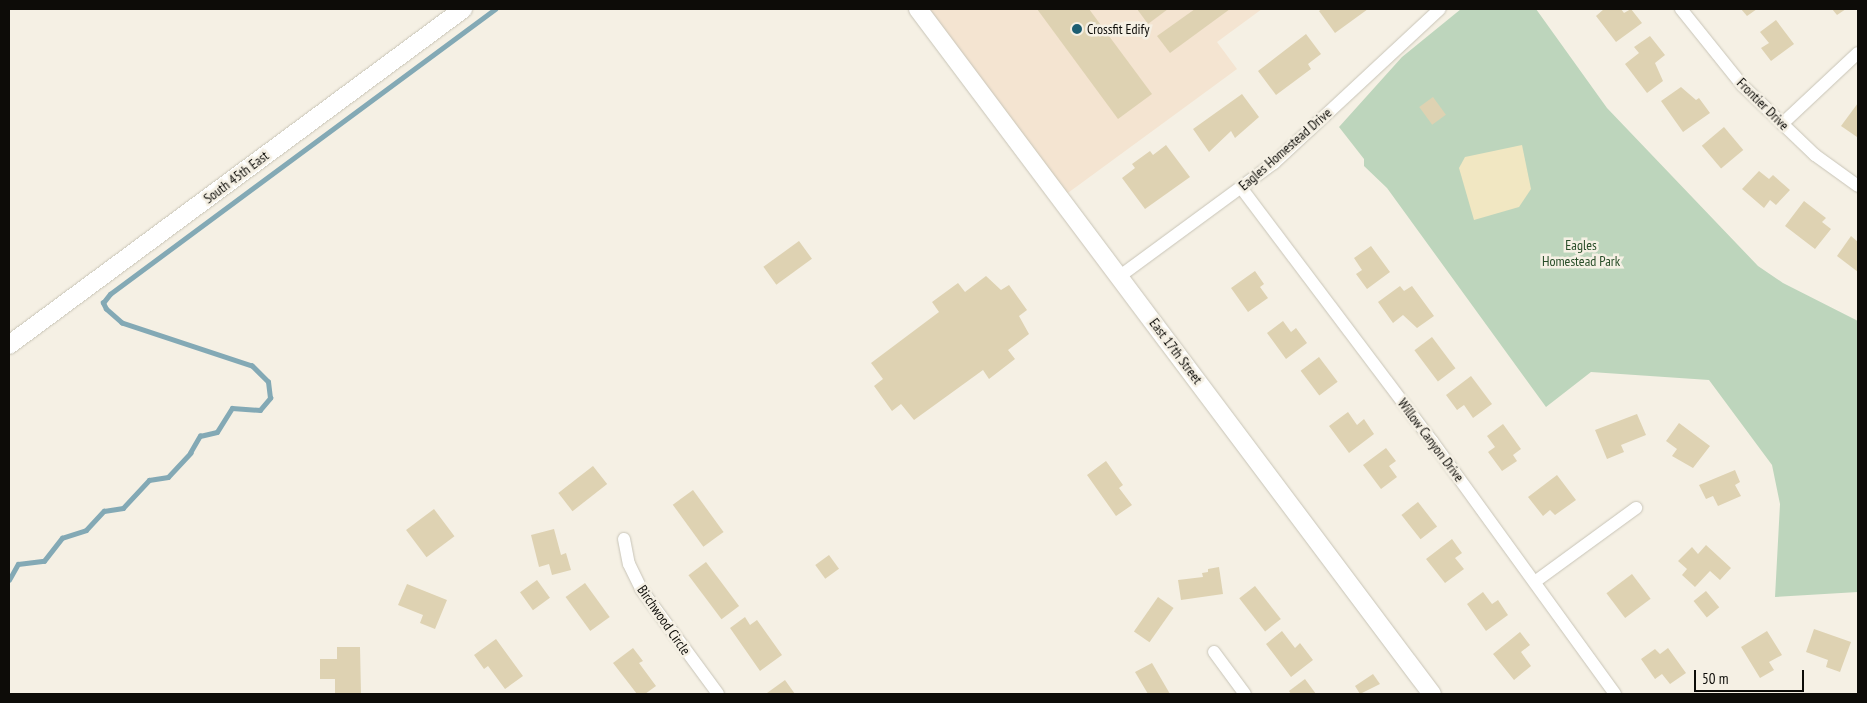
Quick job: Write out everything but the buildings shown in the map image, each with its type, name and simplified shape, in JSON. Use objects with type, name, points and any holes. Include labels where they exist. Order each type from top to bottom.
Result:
[{"type":"main road","name":"South 45th East","points":[[9,345],[463,9]]},
{"type":"main road","name":"East 17th Street","points":[[918,9],[1432,694]]},
{"type":"street","name":"Eagles Homestead Drive","points":[[1120,276],[1242,189],[1274,163],[1440,9]]},
{"type":"street","name":"Frontier Drive","points":[[1681,9],[1712,50],[1782,124],[1815,154],[1858,186]]},
{"type":"street","points":[[1782,124],[1858,53]]},
{"type":"street","name":"Willow Canyon Drive","points":[[1242,189],[1536,581],[1610,692]]},
{"type":"street","points":[[1536,581],[1636,508]]},
{"type":"street","name":"Birchwood Circle","points":[[624,539],[629,564],[641,589],[718,694]]},
{"type":"street","points":[[1214,652],[1245,694]]},
{"type":"shaded area","points":[[920,9],[1262,9],[1217,42],[1237,69],[1061,198]]},
{"type":"green space","name":"Eagles Homestead Park","points":[[1461,9],[1536,9],[1607,108],[1758,266],[1783,283],[1858,321],[1858,592],[1775,597],[1780,504],[1772,465],[1709,380],[1591,372],[1546,407],[1387,188],[1364,166],[1364,159],[1339,127],[1402,57]]},
{"type":"sand","points":[[1522,145],[1531,189],[1519,207],[1474,220],[1459,168],[1465,157]]},
{"type":"waterway","points":[[9,580],[18,564],[44,561],[62,538],[86,530],[104,511],[123,508],[149,480],[168,477],[190,453],[200,436],[217,432],[232,408],[260,410],[270,398],[268,382],[252,366],[122,323],[106,309],[103,303],[110,294],[495,9]]},
{"type":"place","name":"Crossfit Edify","points":[[1077,29]]}]
